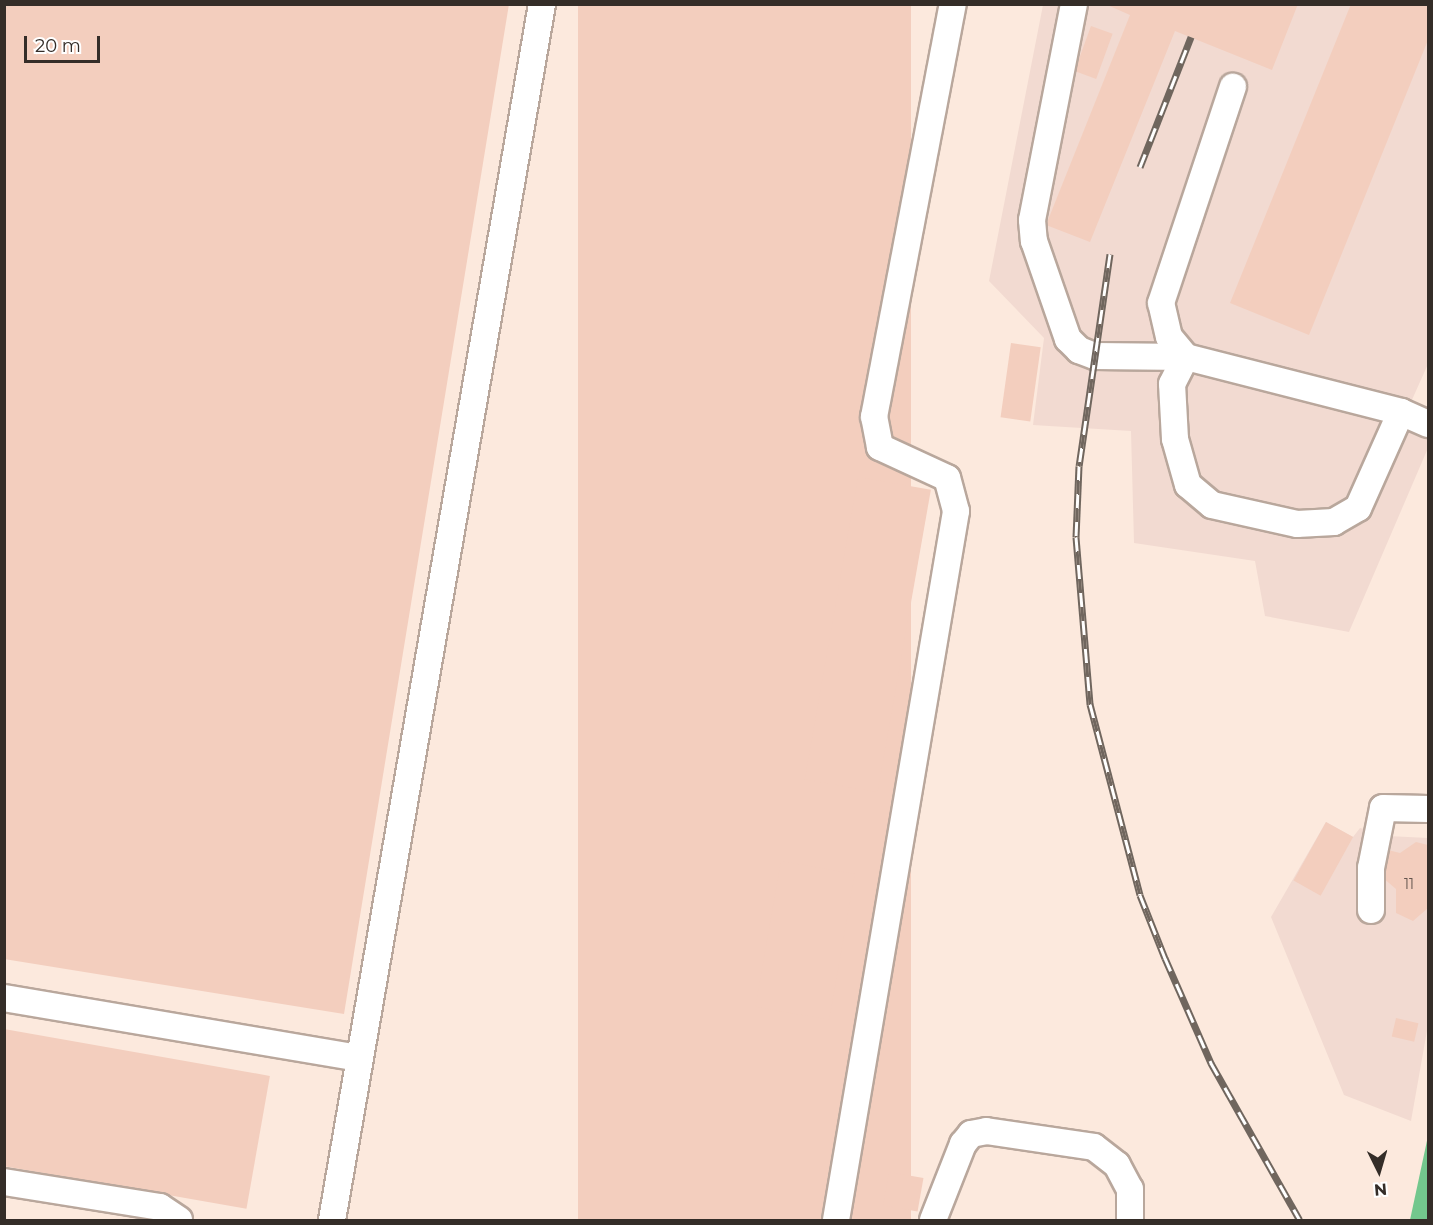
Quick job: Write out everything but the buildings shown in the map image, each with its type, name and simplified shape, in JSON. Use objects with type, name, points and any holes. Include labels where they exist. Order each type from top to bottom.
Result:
[{"type":"lane","points":[[332,1221],[358,1058],[542,4]]},
{"type":"lane","points":[[836,1221],[956,511],[947,478],[880,447],[874,417],[953,4]]},
{"type":"lane","points":[[1074,4],[1032,220],[1034,241],[1068,339],[1079,350],[1095,356],[1186,357],[1401,412],[1428,424]]},
{"type":"lane","points":[[1186,357],[1169,337],[1161,303],[1233,87]]},
{"type":"lane","points":[[1186,357],[1172,384],[1175,439],[1188,485],[1212,505],[1297,524],[1334,522],[1358,507],[1401,412]]},
{"type":"lane","points":[[1371,910],[1371,868],[1383,808],[1428,809]]},
{"type":"lane","points":[[4,998],[358,1058]]},
{"type":"lane","points":[[933,1221],[963,1144],[971,1134],[986,1131],[1094,1147],[1117,1165],[1130,1189],[1130,1221]]},
{"type":"lane","points":[[4,1182],[160,1207],[179,1221]]},
{"type":"shaded area","points":[[1043,5],[1428,5],[1428,364],[1411,402],[1428,409],[1428,448],[1349,632],[1265,616],[1255,561],[1134,543],[1131,431],[1033,425],[1044,338],[989,281]]},
{"type":"shaded area","points":[[1326,822],[1353,837],[1360,828],[1388,836],[1428,838],[1428,1025],[1411,1121],[1344,1095],[1271,917]]},
{"type":"green space","points":[[1428,1136],[1428,1220],[1410,1220]]},
{"type":"railway","points":[[1140,167],[1191,37]]},
{"type":"railway","points":[[1110,254],[1079,466],[1076,537],[1090,704],[1140,895],[1165,958],[1211,1063],[1300,1220]]}]
